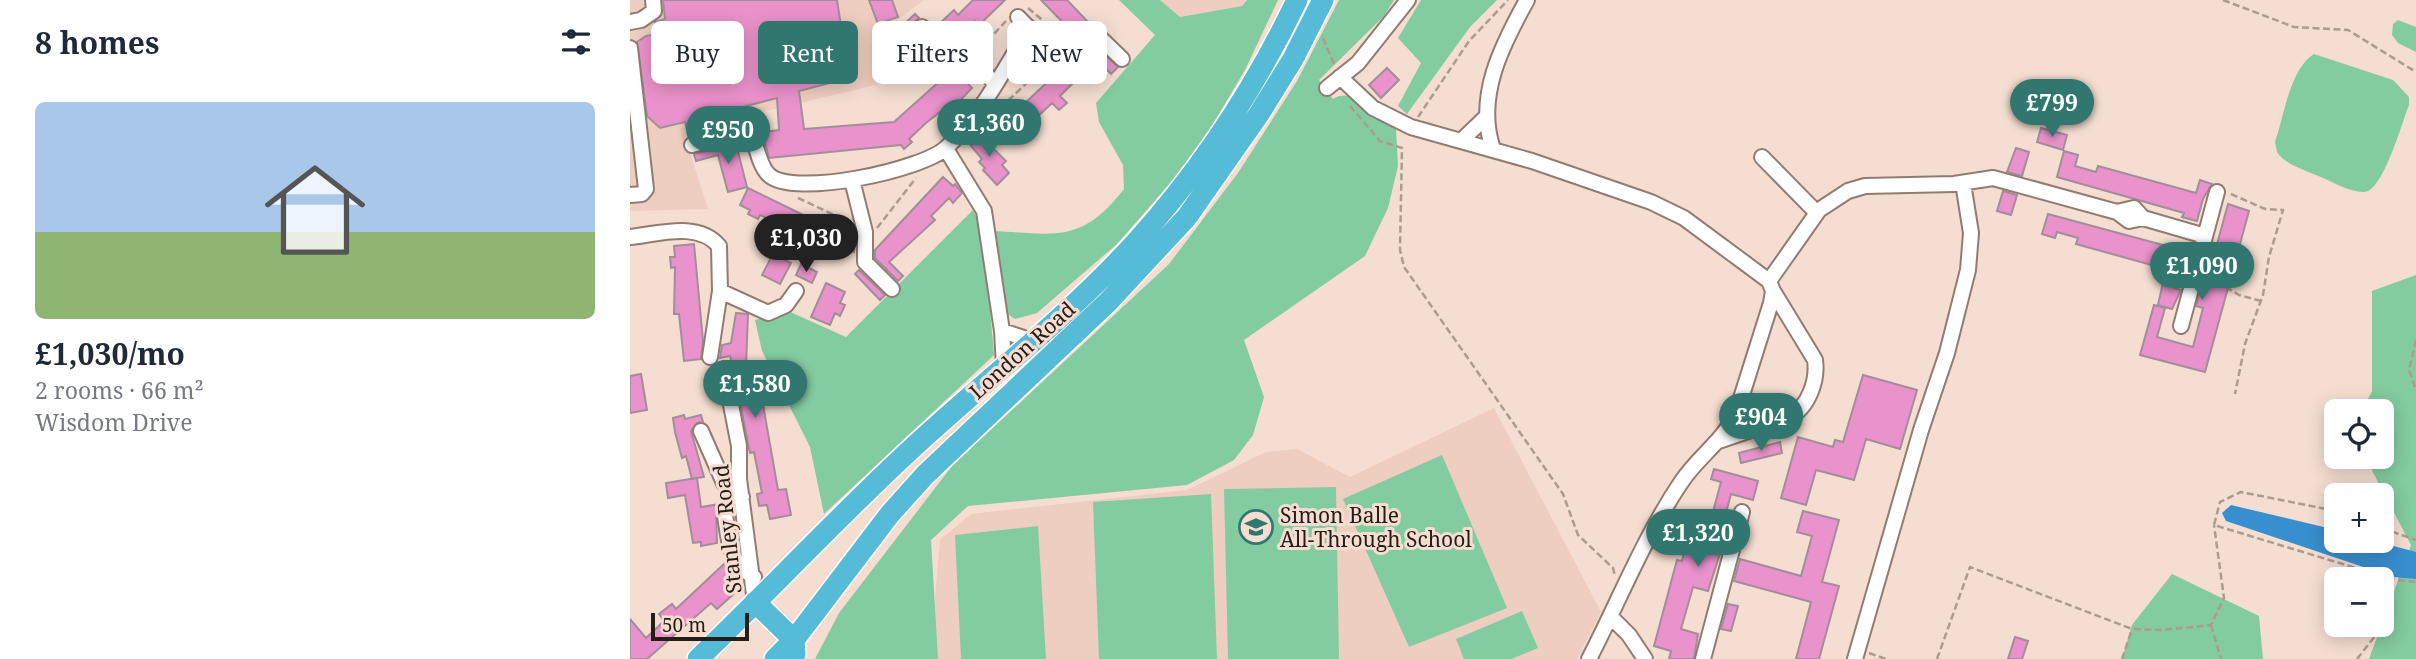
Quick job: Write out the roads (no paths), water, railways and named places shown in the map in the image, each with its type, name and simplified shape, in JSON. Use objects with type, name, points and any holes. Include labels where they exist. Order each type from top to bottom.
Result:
[{"type":"highway","name":"London Road","points":[[698,659],[877,481],[1103,276],[1172,200],[1245,98],[1297,0]]},
{"type":"highway","name":"London Road","points":[[775,659],[794,650],[890,514],[925,475],[1116,295],[1187,217],[1224,167],[1272,92],[1323,0]]},
{"type":"highway","points":[[755,602],[794,650]]},
{"type":"street","points":[[630,22],[641,20],[654,10],[653,0]]},
{"type":"street","points":[[1408,0],[1374,45],[1334,82],[1373,108],[1411,127],[1493,149],[1611,188],[1673,213],[1771,286],[1815,360],[1816,370],[1807,400],[1800,411],[1789,417],[1717,442]]},
{"type":"street","points":[[1493,149],[1486,117],[1495,67],[1527,0]]},
{"type":"street","points":[[1022,12],[1026,21]]},
{"type":"street","points":[[1107,44],[1122,59]]},
{"type":"street","points":[[630,48],[646,189],[642,194],[630,195]]},
{"type":"street","points":[[692,145],[751,131],[764,168],[777,180],[787,183],[852,180],[919,163],[946,149],[1007,66]]},
{"type":"street","points":[[993,81],[996,84]]},
{"type":"street","points":[[1462,140],[1486,117]]},
{"type":"street","points":[[946,149],[984,211],[1002,331],[1004,366]]},
{"type":"street","points":[[1762,157],[1817,214]]},
{"type":"street","points":[[1589,659],[1647,536],[1683,479],[1717,442],[1736,414],[1771,286],[1817,214],[1848,191],[1865,186],[1963,183],[1993,178],[2117,212],[2134,208],[2143,218],[2205,236]]},
{"type":"street","points":[[852,180],[865,232],[865,262],[892,289]]},
{"type":"street","points":[[1855,659],[1921,430],[1947,353],[1968,270],[1971,233],[1963,183]]},
{"type":"street","points":[[2181,326],[2217,192]]},
{"type":"street","points":[[630,237],[693,231],[705,233],[719,246],[720,291],[710,357]]},
{"type":"street","points":[[720,291],[768,313],[786,305],[796,291]]},
{"type":"street","points":[[1002,331],[1033,341]]},
{"type":"street","name":"Stanley Road","points":[[724,369],[739,446],[742,497],[755,602]]},
{"type":"street","points":[[701,431],[724,483],[742,497]]},
{"type":"street","points":[[1703,659],[1742,512]]},
{"type":"street","points":[[725,515],[730,554],[741,570],[754,577]]},
{"type":"street","points":[[1611,617],[1629,635],[1645,659]]},
{"type":"water","points":[[2231,505],[2324,527],[2324,553],[2394,553],[2394,546],[2416,552],[2416,579],[2394,577],[2394,567],[2363,567],[2226,521],[2222,513]]},
{"type":"place","name":"Simon Balle All-Through School","points":[[1256,527]]}]
